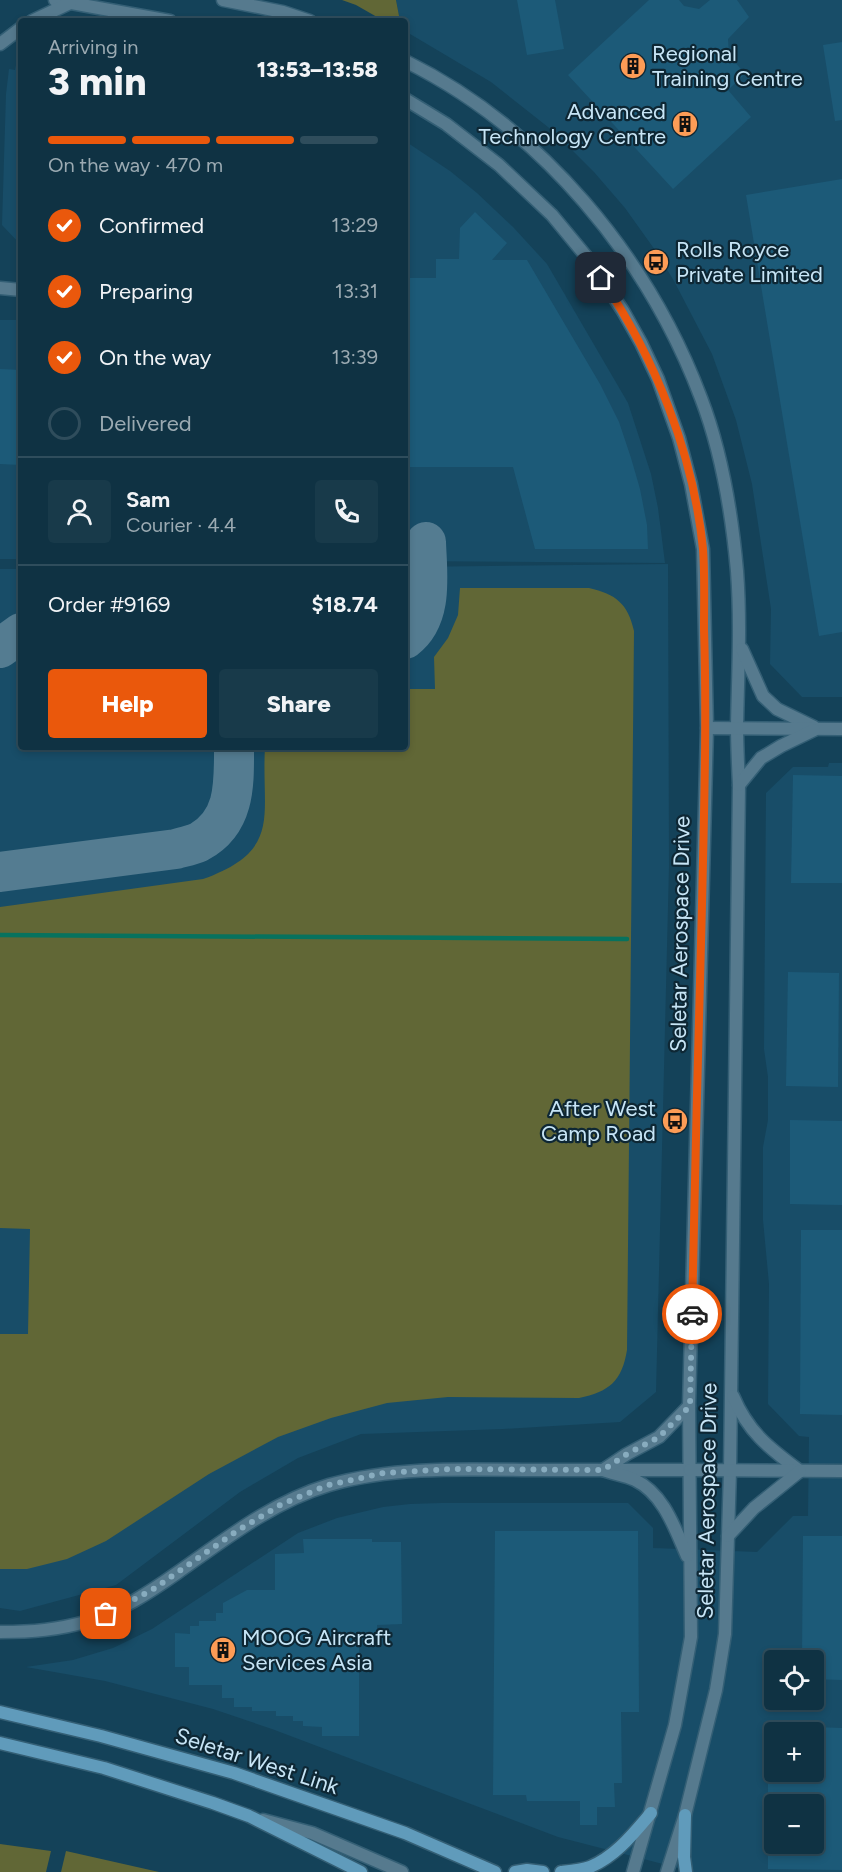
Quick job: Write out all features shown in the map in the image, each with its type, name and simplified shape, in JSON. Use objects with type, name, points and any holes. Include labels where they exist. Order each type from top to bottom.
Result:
[{"type":"main road","name":"Seletar West Link","points":[[0,1712],[101,1736],[234,1773],[405,1833],[495,1872]]},
{"type":"main road","points":[[0,1743],[104,1768],[249,1816],[361,1872]]},
{"type":"main road","points":[[561,1872],[591,1867],[608,1858],[625,1843],[651,1813]]},
{"type":"main road","points":[[685,1815],[686,1872]]},
{"type":"main road","points":[[515,1872],[527,1870],[543,1872]]},
{"type":"street","points":[[55,0],[153,18]]},
{"type":"street","points":[[223,0],[301,18]]},
{"type":"street","points":[[38,18],[70,3]]},
{"type":"street","points":[[0,44],[18,30]]},
{"type":"street","name":"Seletar Aerospace Drive","points":[[408,63],[470,100],[517,135],[587,204],[622,250],[652,297],[678,345],[701,399],[714,441],[725,490],[737,570],[741,644],[737,729],[739,784],[730,1471],[725,1634],[716,1690],[685,1815],[667,1872]]},
{"type":"street","name":"Seletar Aerospace Drive","points":[[408,101],[446,124],[499,165],[552,215],[590,261],[623,311],[658,379],[679,438],[691,484],[701,538],[706,728],[690,1406],[691,1637],[675,1725],[633,1872]]},
{"type":"street","points":[[0,288],[18,290]]},
{"type":"street","points":[[741,644],[763,696],[777,709],[818,729]]},
{"type":"street","points":[[706,728],[842,729]]},
{"type":"street","points":[[739,784],[761,758],[818,729]]},
{"type":"street","points":[[731,1392],[750,1428],[765,1445],[800,1471]]},
{"type":"street","points":[[603,1470],[659,1437],[690,1406]]},
{"type":"street","points":[[0,1632],[46,1631],[91,1620],[152,1590],[237,1531],[282,1504],[328,1485],[384,1473],[451,1469],[842,1471]]},
{"type":"street","points":[[603,1470],[635,1480],[660,1501],[689,1560]]},
{"type":"street","points":[[728,1536],[754,1508],[800,1471]]},
{"type":"street","points":[[249,1816],[312,1833],[402,1872]]},
{"type":"shaded area","points":[[396,0],[842,0],[842,697],[802,697],[770,664],[771,609],[752,484],[736,420],[712,354],[655,250],[625,208],[594,172],[553,131],[491,82],[408,33],[408,18],[399,18]]},
{"type":"shaded area","points":[[18,55],[18,242],[2,225],[6,94],[9,69],[15,70]]},
{"type":"shaded area","points":[[408,143],[450,171],[477,193],[547,264],[628,403],[651,474],[665,563],[408,561]]},
{"type":"shaded area","points":[[0,320],[18,320],[18,559],[0,559]]},
{"type":"shaded area","points":[[668,564],[669,866],[656,1392],[620,1422],[361,1434],[298,1458],[240,1492],[116,1585],[20,1611],[0,1608],[0,569],[18,569],[18,750],[408,750],[408,567]]},
{"type":"shaded area","points":[[829,763],[842,763],[842,1872],[694,1872],[558,1837],[213,1709],[105,1681],[26,1667],[73,1660],[113,1648],[152,1629],[298,1533],[337,1518],[383,1507],[441,1503],[628,1503],[653,1528],[653,1548],[757,1552],[793,1516],[808,1516],[809,1437],[799,1436],[768,1404],[769,1284],[763,1220],[763,1147],[768,1120],[768,1077],[764,1049],[766,793],[793,767],[828,767]]},
{"type":"green space","points":[[342,0],[396,0],[399,18],[379,18]]},
{"type":"green space","points":[[460,588],[589,588],[614,597],[624,607],[634,631],[627,1350],[622,1370],[606,1388],[579,1398],[448,1397],[387,1403],[331,1418],[278,1437],[209,1474],[106,1541],[67,1559],[27,1569],[0,1569],[0,1334],[28,1334],[30,1229],[0,1228],[0,907],[203,879],[228,868],[246,856],[257,843],[263,828],[265,750],[408,750],[408,689],[435,689],[434,657],[448,638],[458,615]]},
{"type":"green space","points":[[0,1844],[51,1851],[46,1872],[0,1872]]},
{"type":"green space","points":[[66,1851],[159,1872],[61,1872]]},
{"type":"building","points":[[517,0],[555,0],[564,49],[527,55]]},
{"type":"building","points":[[649,0],[679,0],[684,6],[699,9],[710,0],[737,0],[749,17],[728,39],[729,55],[745,74],[728,90],[751,117],[673,189],[568,75]]},
{"type":"building","points":[[842,42],[842,120],[835,121],[823,45]]},
{"type":"building","points":[[842,179],[842,632],[819,636],[746,195]]},
{"type":"building","points":[[475,212],[507,243],[492,260],[527,260],[600,384],[619,422],[631,458],[647,525],[648,549],[535,549],[513,467],[408,467],[408,278],[436,278],[436,259],[459,259],[460,228]]},
{"type":"building","points":[[0,369],[18,370],[18,465],[0,464]]},
{"type":"building","points":[[793,775],[842,776],[842,883],[791,883]]},
{"type":"building","points":[[788,972],[839,973],[838,1087],[786,1086]]},
{"type":"building","points":[[790,1120],[842,1121],[842,1205],[790,1204]]},
{"type":"building","points":[[801,1230],[842,1230],[842,1415],[800,1414]]},
{"type":"building","points":[[495,1531],[638,1531],[639,1712],[621,1712],[622,1783],[614,1783],[615,1807],[597,1807],[597,1825],[580,1825],[580,1801],[527,1801],[526,1795],[493,1795]]},
{"type":"building","points":[[803,1536],[842,1536],[842,1680],[824,1679],[824,1650],[802,1650]]},
{"type":"building","points":[[303,1539],[372,1539],[372,1542],[401,1542],[402,1624],[377,1625],[377,1634],[359,1634],[359,1736],[322,1736],[322,1727],[303,1726],[303,1721],[293,1721],[293,1716],[276,1716],[276,1711],[252,1711],[252,1707],[234,1707],[234,1698],[222,1698],[222,1685],[189,1685],[189,1667],[175,1667],[175,1633],[190,1634],[190,1626],[199,1626],[199,1621],[216,1621],[216,1613],[223,1613],[223,1603],[247,1590],[275,1590],[275,1554],[304,1553]]},
{"type":"building","points":[[824,1727],[842,1728],[842,1870],[768,1869],[768,1854],[824,1854],[824,1794],[768,1794],[768,1782],[824,1782]]},
{"type":"waterway","points":[[0,935],[627,939]]},
{"type":"taxiway","points":[[408,636],[421,619],[425,607],[426,542]]},
{"type":"taxiway","points":[[0,648],[18,635]]},
{"type":"taxiway","points":[[0,872],[176,849],[199,842],[211,834],[226,813],[233,788],[234,750]]},
{"type":"way so far","points":[[106,1614],[152,1590],[237,1531],[282,1504],[328,1485],[384,1473],[451,1469],[603,1470],[659,1437],[690,1406],[692,1314]]},
{"type":"place","name":"Regional Training Centre","points":[[633,66]]},
{"type":"place","name":"Advanced Technology Centre","points":[[685,124]]},
{"type":"place","name":"Rolls Royce Private Limited","points":[[656,262]]},
{"type":"place","name":"After West Camp Road","points":[[675,1121]]},
{"type":"place","name":"MOOG Aircraft Services Asia","points":[[223,1650]]},
{"type":"route","points":[[601,278],[623,311],[658,379],[679,438],[691,484],[703,549],[706,728],[692,1314]]}]
